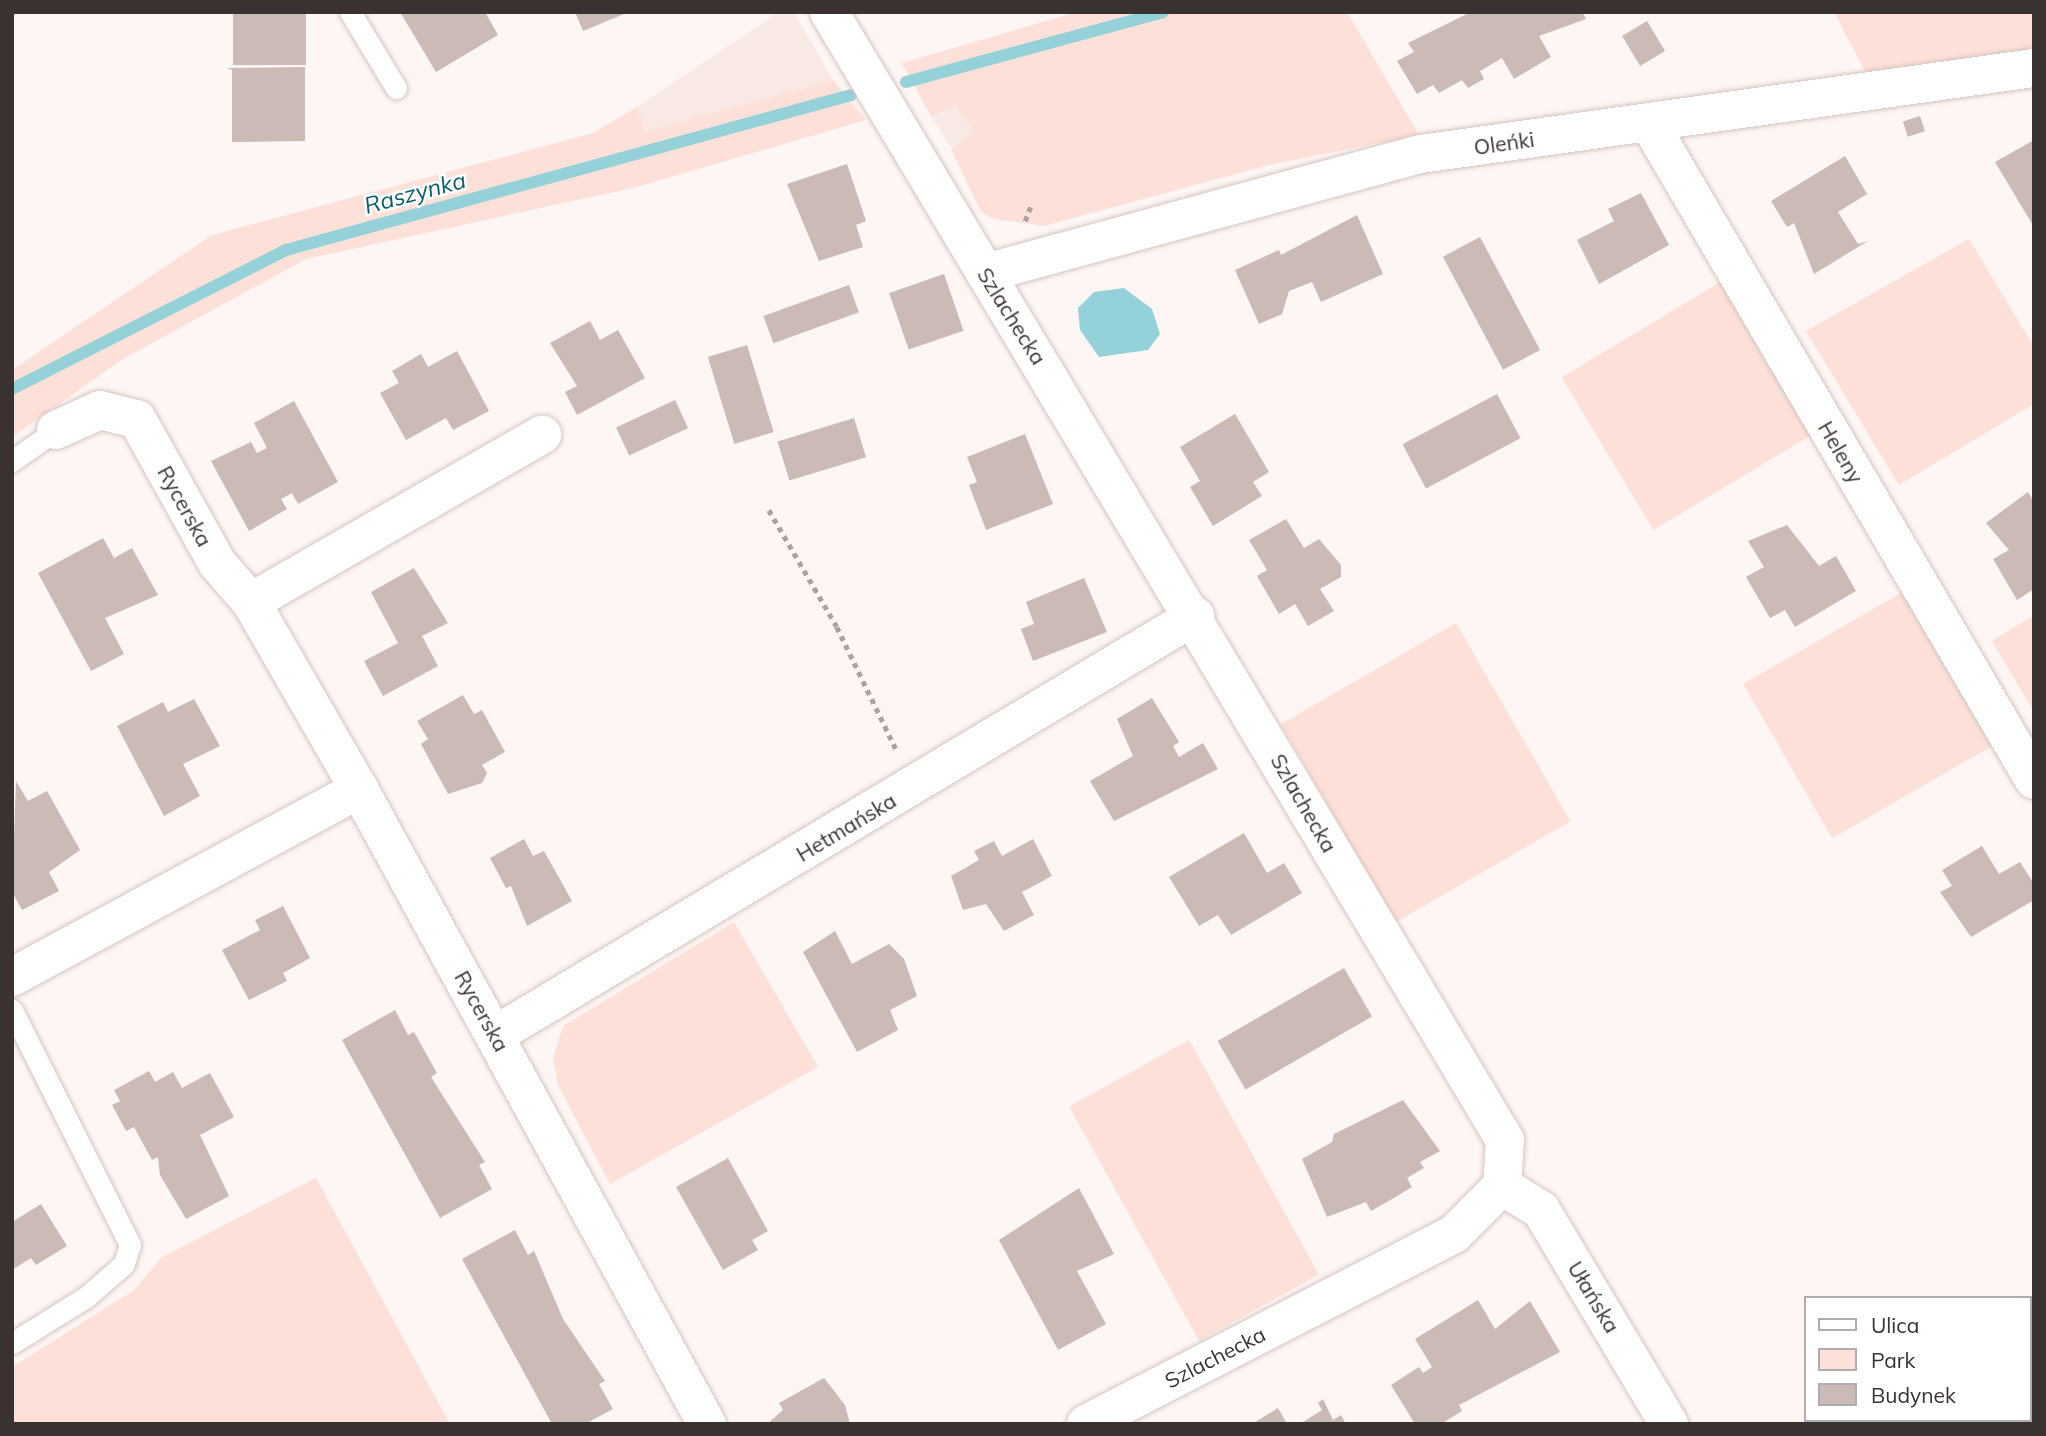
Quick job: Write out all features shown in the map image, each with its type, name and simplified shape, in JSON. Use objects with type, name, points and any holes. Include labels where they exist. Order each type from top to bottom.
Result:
[{"type":"street","name":"Szlachecka","points":[[829,12],[1195,616],[1491,1113],[1508,1162],[1502,1186],[1454,1234],[1086,1424]]},
{"type":"street","name":"Oleńki","points":[[985,273],[1421,154],[2034,68]]},
{"type":"street","name":"Heleny","points":[[1649,123],[2034,780]]},
{"type":"street","name":"Rycerska","points":[[56,430],[100,410],[121,411],[137,419],[217,563],[251,602],[359,789],[707,1424]]},
{"type":"street","points":[[251,602],[542,435]]},
{"type":"street","name":"Hetmańska","points":[[495,1035],[1195,616]]},
{"type":"street","points":[[12,977],[359,789]]},
{"type":"street","name":"Ułańska","points":[[1502,1186],[1541,1210],[1669,1424]]},
{"type":"lane","points":[[350,12],[396,88]]},
{"type":"lane","points":[[12,461],[56,430]]},
{"type":"lane","points":[[12,1010],[130,1245],[124,1264],[86,1297],[12,1343]]},
{"type":"path","points":[[769,510],[836,627],[914,786]]},
{"type":"shaded area","points":[[779,12],[794,12],[833,80],[644,133],[637,107]]},
{"type":"shaded area","points":[[955,104],[974,132],[952,147],[933,119]]},
{"type":"green space","points":[[1077,12],[1347,12],[1419,135],[1269,165],[1044,226],[994,219],[981,212],[951,149],[974,132],[955,104],[932,118],[902,63]]},
{"type":"green space","points":[[1834,12],[2034,12],[2034,50],[1866,73]]},
{"type":"green space","points":[[833,80],[866,120],[637,187],[306,259],[123,359],[12,437],[12,370],[212,235],[593,133],[637,107],[645,132]]},
{"type":"green space","points":[[1969,239],[2034,347],[2034,404],[1899,485],[1806,331]]},
{"type":"green space","points":[[1722,281],[1814,434],[1653,530],[1562,377]]},
{"type":"green space","points":[[1906,590],[1995,744],[1832,838],[1743,684]]},
{"type":"green space","points":[[2034,615],[2034,712],[1992,641]]},
{"type":"green space","points":[[1456,623],[1571,821],[1396,922],[1281,724]]},
{"type":"green space","points":[[734,922],[818,1067],[610,1184],[558,1085],[553,1058],[563,1026]]},
{"type":"green space","points":[[1189,1040],[1319,1274],[1199,1341],[1069,1106]]},
{"type":"green space","points":[[316,1178],[450,1424],[12,1424],[12,1367],[134,1290],[162,1257]]},
{"type":"water","points":[[1124,288],[1152,309],[1160,334],[1148,350],[1099,357],[1080,330],[1078,308],[1094,292]]},
{"type":"building","points":[[233,12],[306,12],[306,65],[233,65]]},
{"type":"building","points":[[400,12],[485,12],[498,35],[436,72]]},
{"type":"building","points":[[575,12],[629,12],[583,31]]},
{"type":"building","points":[[1471,12],[1582,12],[1586,19],[1539,36],[1551,57],[1514,79],[1502,58],[1480,71],[1484,79],[1468,88],[1462,80],[1439,93],[1433,85],[1417,94],[1397,61],[1414,52],[1408,43]]},
{"type":"building","points":[[1647,21],[1665,51],[1640,66],[1622,36]]},
{"type":"building","points":[[305,67],[305,141],[232,142],[232,70],[227,68]]},
{"type":"building","points":[[1920,116],[1925,131],[1908,137],[1903,122]]},
{"type":"building","points":[[2034,140],[2034,227],[1995,162]]},
{"type":"building","points":[[1845,156],[1867,194],[1838,212],[1858,244],[1868,241],[1814,274],[1794,223],[1787,227],[1771,201]]},
{"type":"building","points":[[847,164],[866,221],[856,225],[863,247],[819,261],[787,184]]},
{"type":"building","points":[[1641,193],[1669,245],[1599,284],[1577,240],[1614,221],[1608,209]]},
{"type":"building","points":[[1357,215],[1383,274],[1321,302],[1312,282],[1289,291],[1282,314],[1259,324],[1235,270],[1279,250],[1281,255]]},
{"type":"building","points":[[1480,237],[1540,350],[1503,370],[1443,257]]},
{"type":"building","points":[[944,274],[964,331],[909,350],[889,293]]},
{"type":"building","points":[[849,285],[859,312],[773,343],[763,316]]},
{"type":"building","points":[[590,321],[600,340],[618,330],[645,378],[577,415],[565,392],[577,386],[550,343]]},
{"type":"building","points":[[747,345],[774,432],[734,444],[708,357]]},
{"type":"building","points":[[457,351],[489,411],[453,430],[446,418],[406,440],[380,393],[399,383],[392,371],[421,354],[428,367]]},
{"type":"building","points":[[1497,394],[1520,438],[1426,488],[1403,444]]},
{"type":"building","points":[[675,400],[688,428],[629,456],[616,427]]},
{"type":"building","points":[[294,401],[338,482],[298,504],[292,493],[281,499],[287,509],[249,531],[211,461],[251,442],[257,453],[267,448],[254,423]]},
{"type":"building","points":[[1235,414],[1269,472],[1253,482],[1262,496],[1213,526],[1190,487],[1200,481],[1180,447]]},
{"type":"building","points":[[854,418],[866,457],[789,481],[777,441]]},
{"type":"building","points":[[1025,434],[1053,504],[986,530],[969,485],[977,482],[967,457]]},
{"type":"building","points":[[2028,492],[2034,502],[2034,589],[2017,600],[1993,559],[2009,550],[1986,523]]},
{"type":"building","points":[[1286,519],[1304,548],[1319,539],[1341,565],[1341,577],[1320,589],[1334,611],[1308,626],[1295,604],[1279,614],[1257,576],[1267,570],[1249,540]]},
{"type":"building","points":[[1787,525],[1819,566],[1836,556],[1856,591],[1795,627],[1785,610],[1770,618],[1746,577],[1764,567],[1748,541]]},
{"type":"building","points":[[103,538],[114,558],[132,548],[158,595],[105,618],[124,654],[91,671],[38,573]]},
{"type":"building","points":[[414,568],[448,623],[422,636],[438,666],[383,696],[364,661],[398,643],[371,592]]},
{"type":"building","points":[[1084,578],[1107,632],[1033,661],[1021,629],[1034,624],[1026,602]]},
{"type":"building","points":[[463,695],[474,714],[482,710],[505,752],[482,765],[487,773],[482,783],[448,794],[421,744],[428,739],[417,721]]},
{"type":"building","points":[[1152,698],[1179,742],[1173,746],[1179,757],[1203,743],[1218,769],[1114,821],[1090,781],[1133,756],[1117,719]]},
{"type":"building","points":[[194,699],[220,746],[183,764],[200,796],[164,816],[117,726],[163,702],[168,712]]},
{"type":"building","points":[[16,781],[28,801],[47,791],[80,850],[49,872],[59,891],[22,910],[12,892]]},
{"type":"building","points":[[1244,833],[1267,873],[1284,863],[1302,893],[1231,935],[1218,915],[1199,926],[1169,877]]},
{"type":"building","points":[[524,839],[533,856],[544,851],[572,901],[527,926],[511,886],[506,888],[490,858]]},
{"type":"building","points":[[1033,839],[1052,876],[1022,892],[1034,915],[1004,931],[986,904],[963,910],[951,876],[979,860],[974,851],[994,841],[1002,856]]},
{"type":"building","points":[[1982,846],[1999,874],[2020,862],[2034,884],[2034,900],[1971,937],[1940,892],[1952,886],[1942,870]]},
{"type":"building","points":[[283,906],[310,958],[283,973],[287,981],[249,1000],[222,950],[260,930],[255,920]]},
{"type":"building","points":[[835,931],[852,964],[889,944],[904,959],[917,996],[890,1010],[898,1030],[857,1052],[803,952]]},
{"type":"building","points":[[1344,968],[1372,1016],[1246,1089],[1218,1041]]},
{"type":"building","points":[[395,1010],[408,1035],[414,1032],[437,1073],[431,1077],[485,1162],[479,1165],[492,1189],[440,1218],[342,1040]]},
{"type":"building","points":[[149,1071],[155,1082],[173,1072],[182,1088],[210,1073],[234,1117],[200,1135],[229,1196],[186,1219],[160,1175],[158,1157],[152,1160],[134,1127],[126,1131],[112,1105],[120,1101],[114,1090]]},
{"type":"building","points":[[1403,1100],[1440,1151],[1420,1162],[1424,1168],[1407,1178],[1412,1187],[1392,1199],[1371,1211],[1366,1202],[1327,1217],[1302,1159],[1332,1142],[1334,1134]]},
{"type":"building","points":[[728,1158],[768,1231],[752,1240],[758,1250],[723,1270],[676,1187]]},
{"type":"building","points":[[1079,1188],[1114,1254],[1077,1271],[1106,1324],[1058,1350],[999,1240]]},
{"type":"building","points":[[41,1204],[67,1246],[36,1265],[31,1258],[12,1270],[12,1222]]},
{"type":"building","points":[[515,1230],[528,1255],[534,1251],[563,1319],[605,1381],[599,1384],[613,1409],[585,1424],[552,1424],[462,1259]]},
{"type":"building","points":[[1478,1300],[1495,1329],[1530,1301],[1560,1352],[1459,1405],[1462,1411],[1441,1424],[1415,1424],[1391,1385],[1419,1367],[1423,1373],[1432,1367],[1415,1339]]},
{"type":"building","points":[[824,1378],[845,1405],[850,1424],[767,1424],[783,1410],[779,1403]]},
{"type":"building","points":[[1323,1399],[1333,1420],[1341,1415],[1346,1424],[1300,1424],[1322,1410],[1318,1403]]},
{"type":"building","points":[[1278,1408],[1287,1424],[1252,1424]]},
{"type":"waterway","name":"Raszynka","points":[[906,82],[1163,12]]},
{"type":"waterway","name":"Raszynka","points":[[12,389],[286,250],[851,95]]}]
